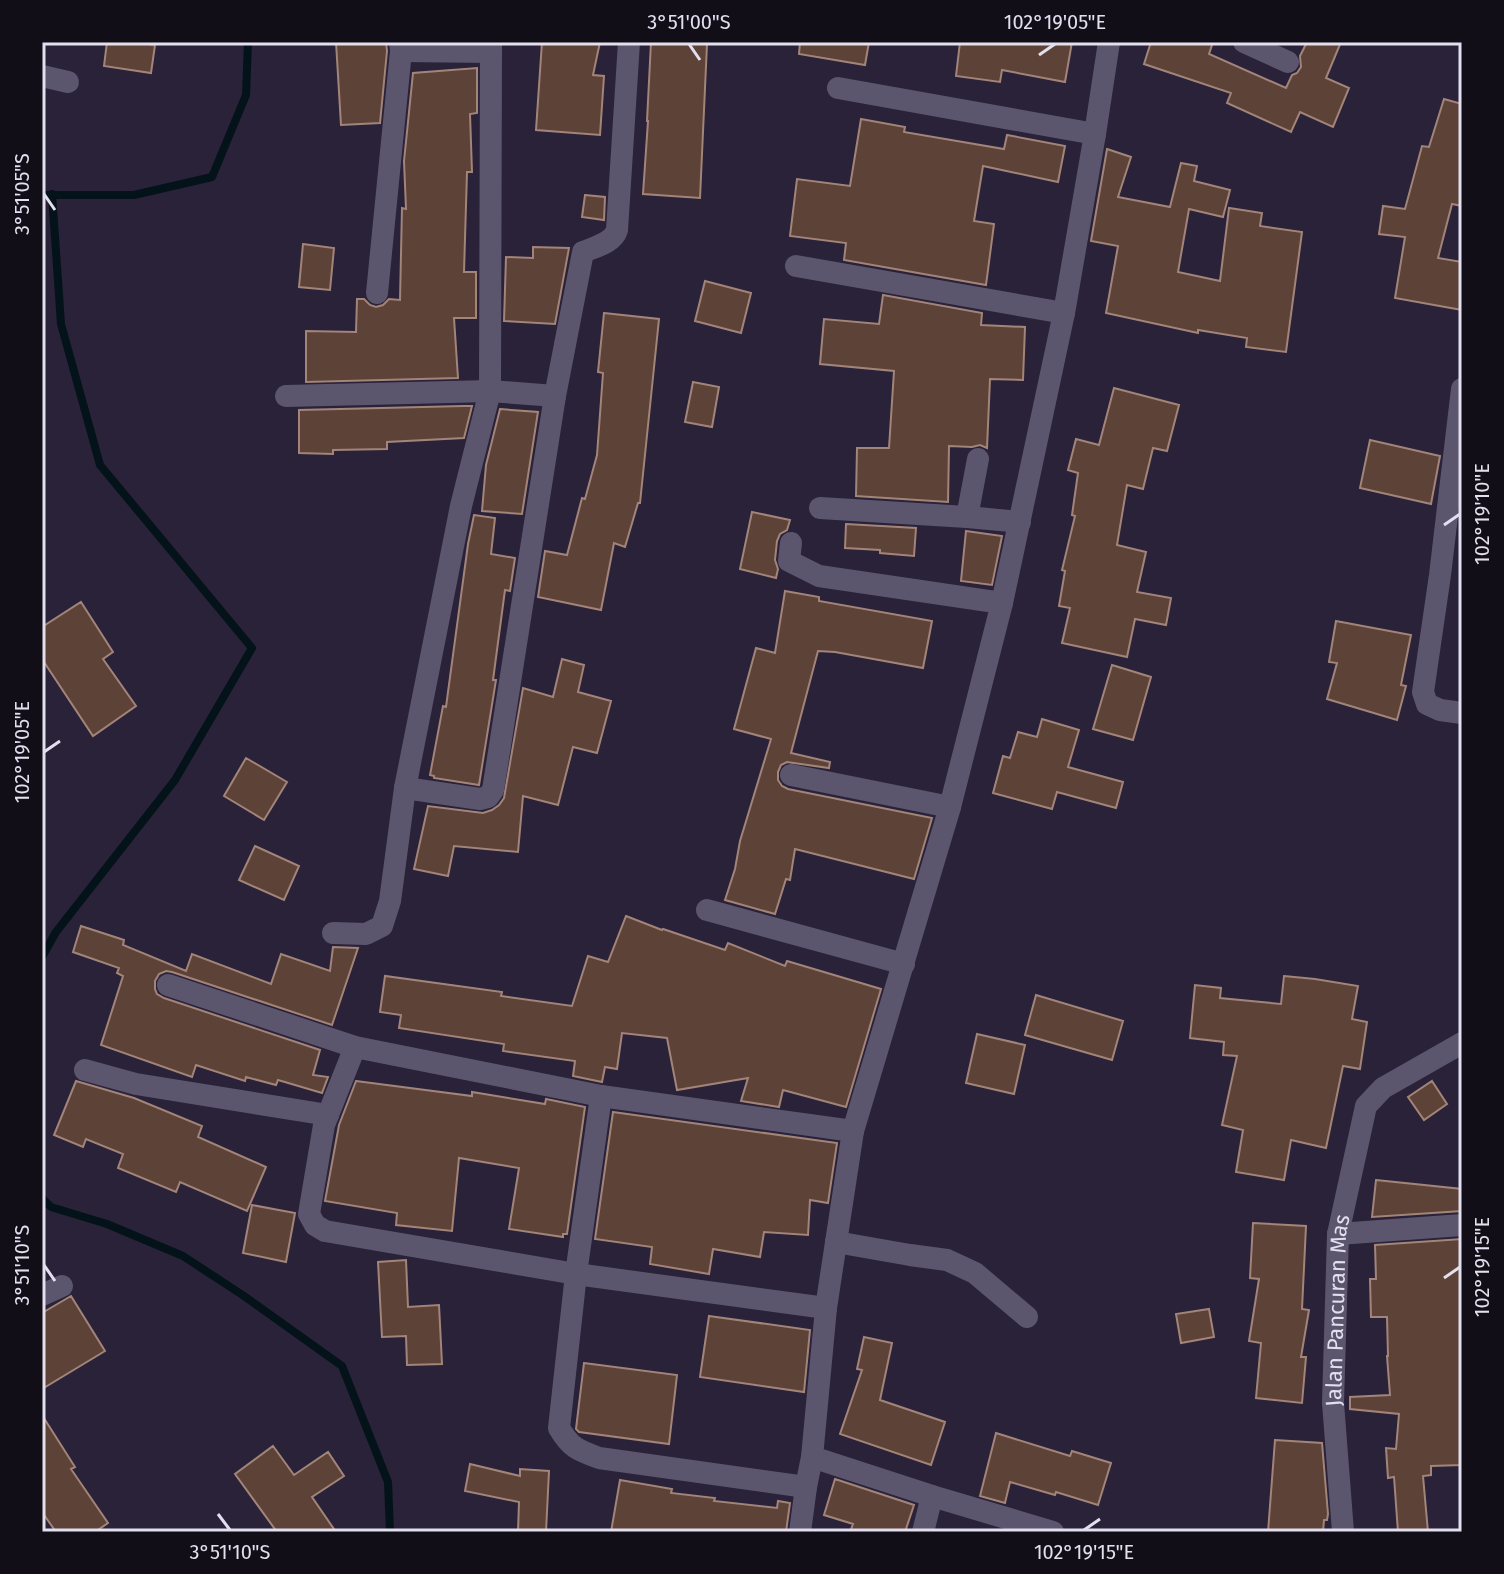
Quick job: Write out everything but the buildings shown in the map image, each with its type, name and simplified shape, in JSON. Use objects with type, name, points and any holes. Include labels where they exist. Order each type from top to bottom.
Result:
[{"type":"street","points":[[405,788],[480,799],[488,797],[493,790],[555,396],[583,252],[611,240],[617,230],[629,42]]},
{"type":"street","points":[[800,1532],[812,1457],[826,1308],[853,1131],[950,807],[1002,603],[1064,313],[1109,42]]},
{"type":"street","points":[[1244,42],[1288,62]]},
{"type":"street","points":[[333,933],[366,934],[382,926],[392,888],[405,788],[461,506],[490,391],[491,47],[401,46],[377,293]]},
{"type":"street","points":[[42,76],[68,82]]},
{"type":"street","points":[[838,88],[1095,134]]},
{"type":"street","points":[[796,266],[1064,313]]},
{"type":"street","points":[[1462,389],[1423,692],[1427,704],[1440,710],[1462,713]]},
{"type":"street","points":[[286,396],[490,391],[555,396]]},
{"type":"street","points":[[967,517],[978,459]]},
{"type":"street","points":[[820,508],[1020,522]]},
{"type":"street","points":[[791,543],[789,561],[819,576],[1002,603]]},
{"type":"street","points":[[791,775],[950,807]]},
{"type":"street","points":[[707,910],[904,964]]},
{"type":"street","points":[[168,985],[355,1047],[601,1096],[853,1131]]},
{"type":"street","name":"Jalan Pancuran Mas","points":[[1343,1532],[1333,1403],[1338,1234],[1366,1106],[1383,1088],[1462,1043]]},
{"type":"street","points":[[355,1047],[324,1125],[309,1214],[315,1225],[325,1231],[576,1274],[826,1308]]},
{"type":"street","points":[[85,1070],[136,1084],[328,1115]]},
{"type":"street","points":[[601,1096],[576,1274],[559,1428],[575,1450],[599,1458],[806,1487]]},
{"type":"street","points":[[1338,1234],[1462,1225]]},
{"type":"street","points":[[836,1242],[947,1260],[975,1273],[1027,1317]]},
{"type":"street","points":[[812,1457],[1053,1532]]},
{"type":"street","points":[[923,1532],[932,1496]]},
{"type":"waterway","points":[[42,195],[134,195],[212,177],[246,95],[248,42]]},
{"type":"waterway","points":[[42,957],[56,932],[175,780],[252,648],[100,465],[61,324],[52,194]]},
{"type":"waterway","points":[[42,1198],[51,1207],[107,1224],[183,1256],[342,1366],[388,1482],[390,1532]]}]
